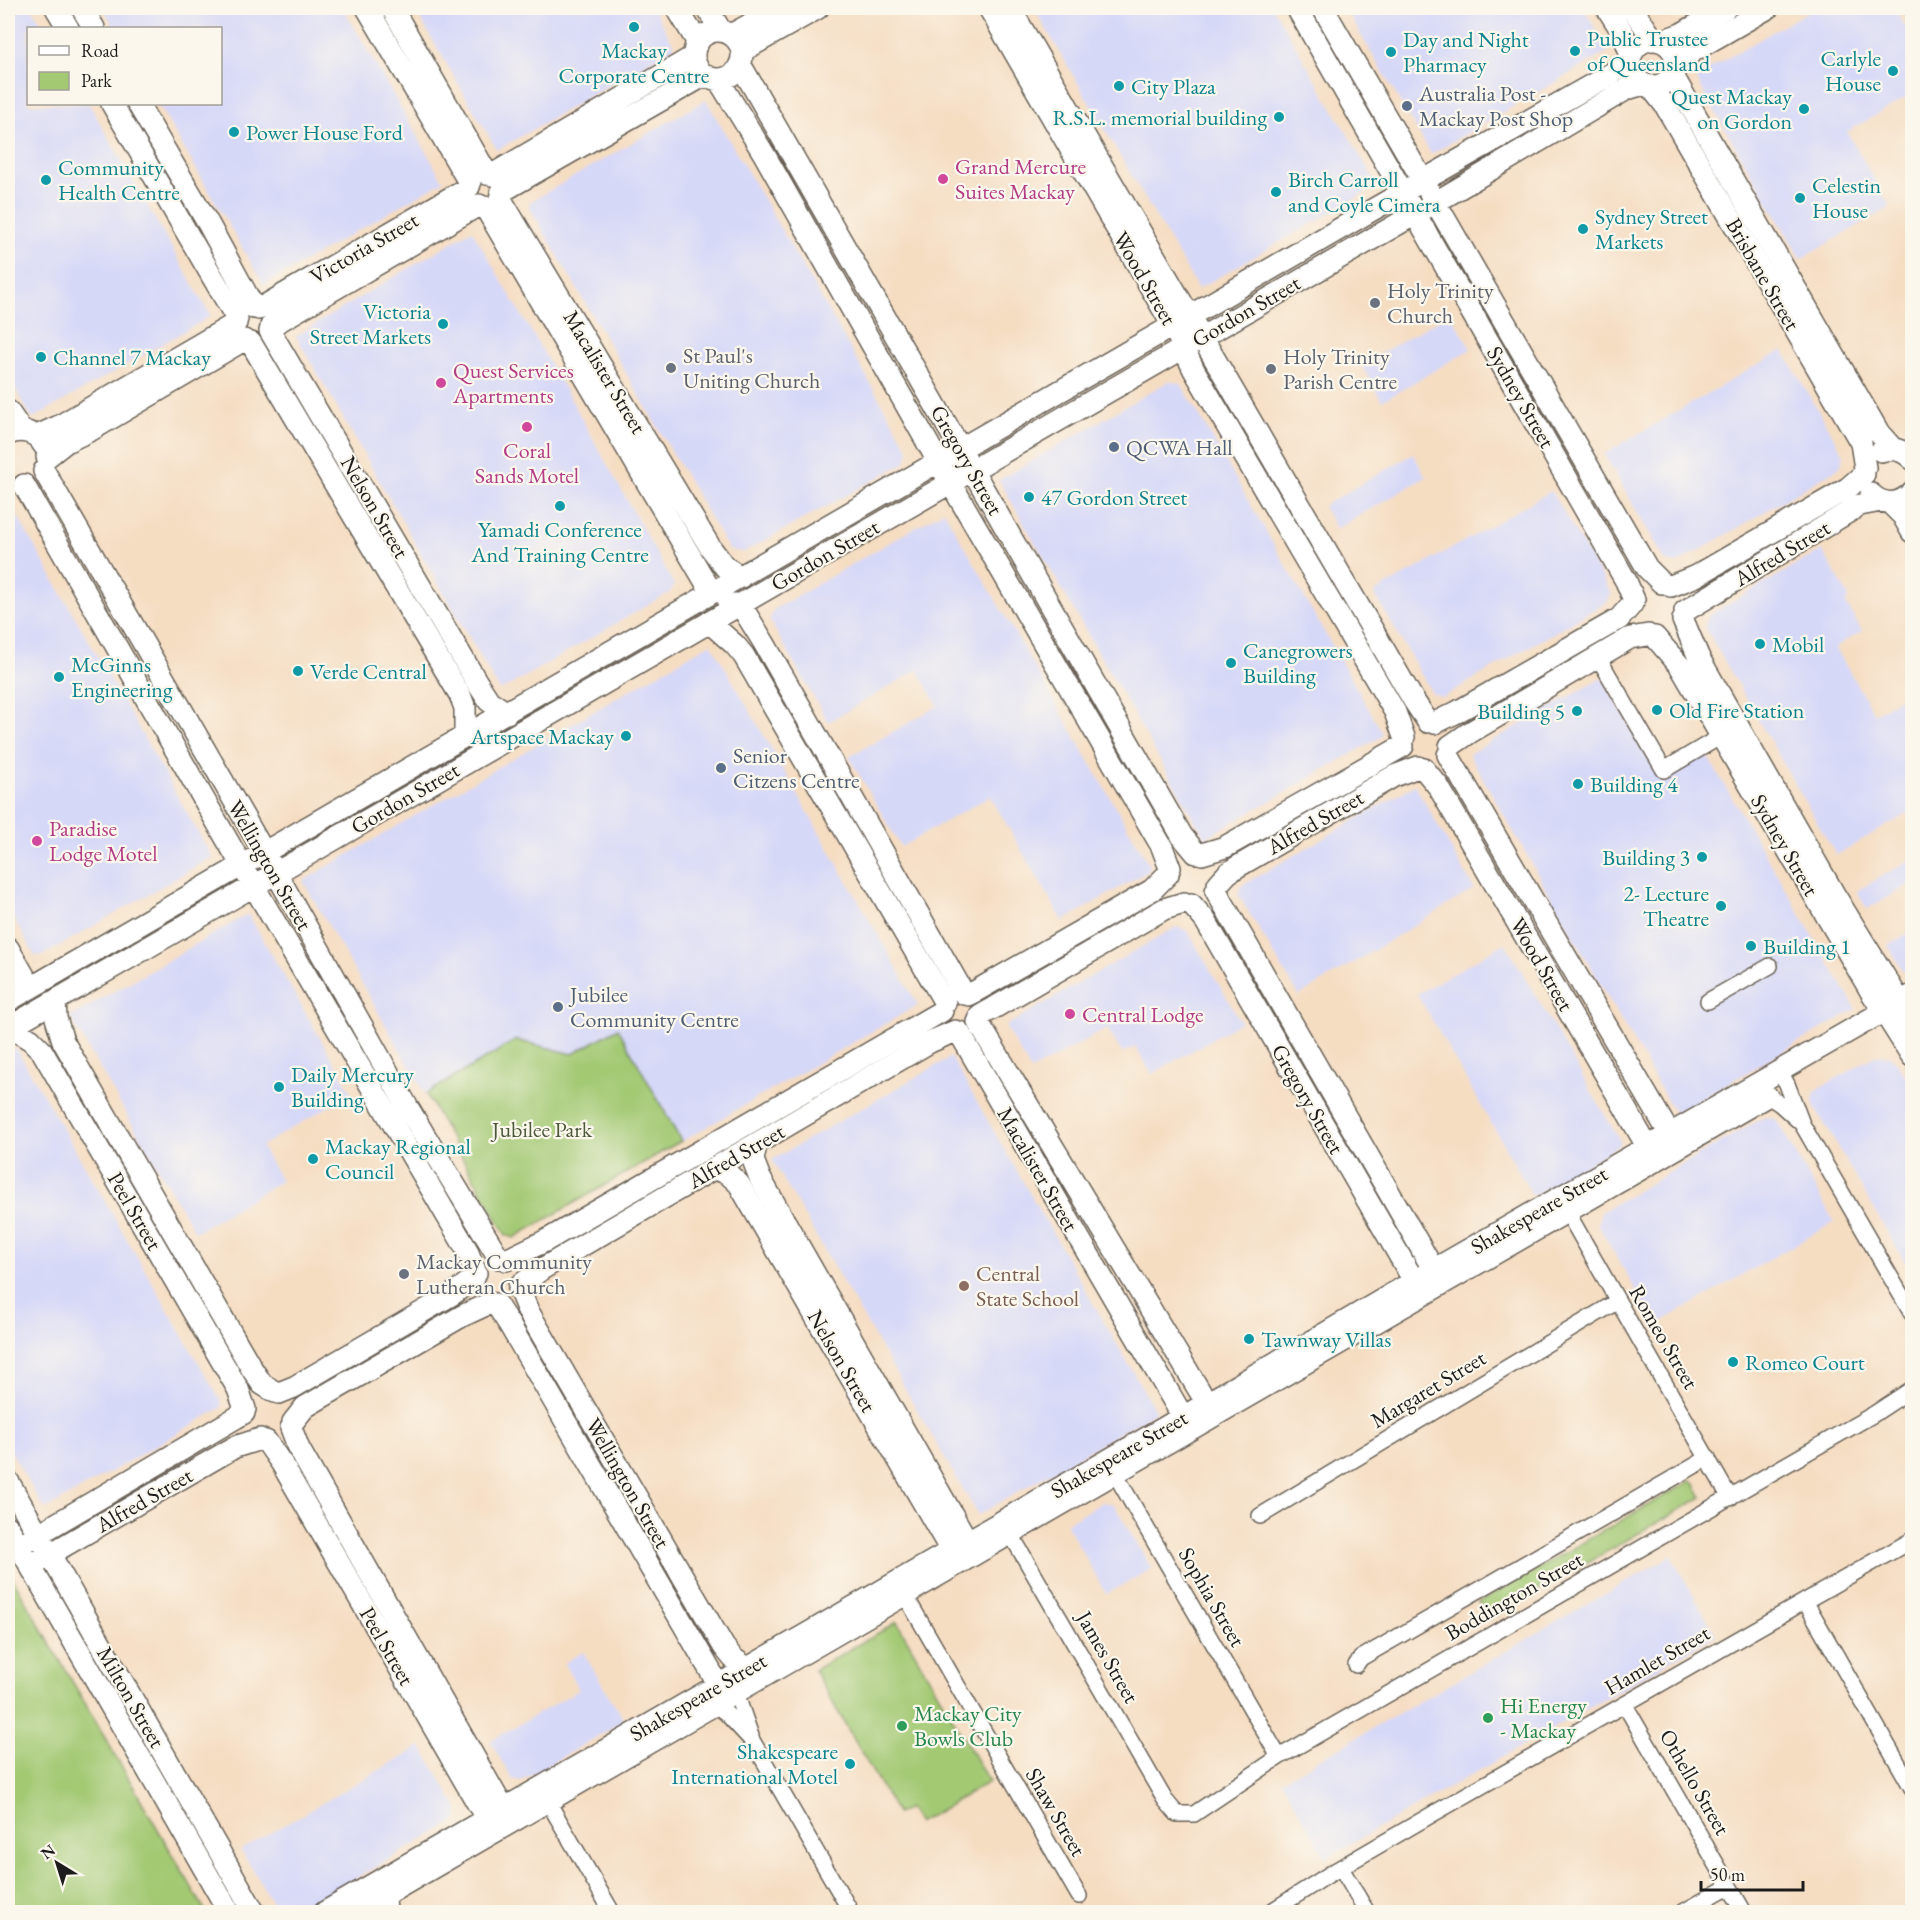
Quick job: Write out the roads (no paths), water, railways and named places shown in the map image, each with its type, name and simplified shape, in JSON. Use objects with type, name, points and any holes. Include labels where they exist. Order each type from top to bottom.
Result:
[{"type":"street","points":[[56,8],[67,27]]},
{"type":"street","points":[[82,8],[93,27]]},
{"type":"street","name":"Macalister Street","points":[[367,8],[485,190],[701,552],[712,593]]},
{"type":"street","name":"Macalister Street","points":[[392,8],[485,190]]},
{"type":"street","points":[[677,8],[696,49],[699,70],[711,77],[731,75],[733,45],[779,8]]},
{"type":"street","name":"Gregory Street","points":[[707,8],[733,45],[1182,836],[1199,854]]},
{"type":"street","points":[[696,49],[708,33],[733,45],[818,8]]},
{"type":"street","name":"Wood Street","points":[[989,8],[1182,321],[1202,336],[1414,701],[1432,722]]},
{"type":"street","name":"Wood Street","points":[[1010,8],[1182,321],[1184,347],[1194,370],[1395,712],[1403,742]]},
{"type":"street","name":"Sydney Street","points":[[1297,8],[1626,581],[1633,602]]},
{"type":"street","name":"Sydney Street","points":[[1323,8],[1647,568],[1666,585]]},
{"type":"street","points":[[1607,8],[1623,33],[1631,58],[1633,75],[1647,85],[1663,84],[1693,51],[1768,8]]},
{"type":"street","points":[[1632,8],[1657,40],[1673,50],[1675,70]]},
{"type":"street","points":[[1631,58],[1640,44],[1681,34],[1726,8]]},
{"type":"street","name":"Victoria Street","points":[[247,323],[262,340],[270,329],[485,190],[696,49]]},
{"type":"street","name":"Gordon Street","points":[[9,998],[31,988],[1403,192],[1611,74],[1631,58]]},
{"type":"street","name":"Brisbane Street","points":[[1675,70],[1879,433],[1906,453]]},
{"type":"street","name":"Victoria Street","points":[[22,434],[59,426],[485,190],[711,77]]},
{"type":"street","name":"Gregory Street","points":[[711,77],[764,154],[939,463],[1162,848],[1169,871]]},
{"type":"street","name":"Gordon Street","points":[[9,1027],[1436,202],[1627,89],[1647,85]]},
{"type":"street","name":"Brisbane Street","points":[[1647,85],[1665,105],[1861,443],[1864,480],[1870,493],[1885,502]]},
{"type":"street","name":"Nelson Street","points":[[113,105],[247,323],[460,695],[465,708],[465,735]]},
{"type":"street","name":"Nelson Street","points":[[139,105],[209,225],[247,323]]},
{"type":"street","name":"Victoria Street","points":[[16,484],[32,482],[66,442],[93,429],[247,323]]},
{"type":"street","name":"Nelson Street","points":[[270,329],[478,684],[491,702],[507,712]]},
{"type":"street","points":[[8,411],[22,434]]},
{"type":"street","name":"Wellington Street","points":[[22,434],[42,442],[46,464],[263,853],[408,1108],[502,1259]]},
{"type":"street","name":"Alfred Street","points":[[1666,585],[1696,576],[1848,488],[1865,471],[1876,454],[1884,450],[1906,453]]},
{"type":"street","name":"Wellington Street","points":[[16,484],[467,1250],[475,1275]]},
{"type":"street","name":"Alfred Street","points":[[1684,616],[1860,505],[1903,500],[1912,492]]},
{"type":"street","points":[[1885,502],[1904,517],[1912,532]]},
{"type":"street","name":"Macalister Street","points":[[701,552],[741,577]]},
{"type":"street","points":[[712,593],[734,596],[778,572],[806,566]]},
{"type":"street","points":[[1653,584],[1666,585],[1682,596],[1684,616],[1675,632],[1662,637],[1630,638],[1468,733],[1449,750],[1438,765],[1421,768],[1407,759],[1403,742],[1414,725],[1432,722],[1458,712],[1618,620],[1633,602],[1645,587],[1653,584]]},
{"type":"street","points":[[1633,602],[1633,620],[1637,627],[1651,636]]},
{"type":"street","points":[[628,642],[656,635],[714,604],[740,604],[966,994],[978,1003],[979,1019]]},
{"type":"street","name":"Sydney Street","points":[[1684,616],[1730,731],[1793,840],[1903,1011],[1912,1056]]},
{"type":"street","points":[[709,622],[744,656],[944,1007],[945,1023],[957,1031],[970,1030],[979,1019],[1164,909],[1205,901],[1217,888],[1218,870],[1215,864],[1199,854],[1185,854],[1178,858],[1152,890],[966,994],[953,996],[944,1007]]},
{"type":"street","points":[[744,656],[743,639],[749,635],[764,643]]},
{"type":"street","name":"Sydney Street","points":[[1651,636],[1680,666],[1730,731]]},
{"type":"street","points":[[1598,657],[1664,770],[1730,731]]},
{"type":"street","points":[[1066,680],[1087,668]]},
{"type":"street","points":[[460,695],[471,699],[477,695],[478,684]]},
{"type":"street","points":[[1432,722],[1446,732],[1449,750]]},
{"type":"street","name":"Alfred Street","points":[[1199,854],[1215,852],[1225,847],[1403,742]]},
{"type":"street","name":"Wood Street","points":[[1449,750],[1674,1142]]},
{"type":"street","name":"Wood Street","points":[[1421,768],[1438,786],[1652,1154]]},
{"type":"street","name":"Alfred Street","points":[[1217,888],[1228,873],[1237,867],[1394,776],[1421,768]]},
{"type":"street","points":[[1169,871],[1169,888],[1173,895],[1188,904]]},
{"type":"street","name":"Gregory Street","points":[[1217,888],[1438,1277]]},
{"type":"street","name":"Gregory Street","points":[[1188,904],[1205,920],[1418,1289]]},
{"type":"street","points":[[8,948],[31,988]]},
{"type":"street","points":[[1708,1001],[1770,966]]},
{"type":"street","points":[[9,998],[35,1000],[67,984],[82,985]]},
{"type":"street","name":"Peel Street","points":[[55,1001],[56,1018],[63,1041],[252,1369],[262,1384],[277,1393]]},
{"type":"street","name":"Alfred Street","points":[[502,1259],[547,1240],[944,1007]]},
{"type":"street","name":"Shakespeare Street","points":[[727,1689],[747,1668],[811,1640],[901,1589],[1438,1277],[1903,1011]]},
{"type":"street","name":"Macalister Street","points":[[979,1019],[1211,1409]]},
{"type":"street","name":"Peel Street","points":[[9,1027],[32,1040],[42,1051],[238,1389],[245,1411]]},
{"type":"street","name":"Macalister Street","points":[[957,1031],[1187,1423]]},
{"type":"street","name":"Alfred Street","points":[[519,1288],[542,1269],[930,1042],[957,1031]]},
{"type":"street","points":[[1784,1078],[1802,1124],[1912,1314]]},
{"type":"street","name":"Shakespeare Street","points":[[1674,1142],[1768,1096],[1784,1078]]},
{"type":"street","points":[[1768,1096],[1802,1124]]},
{"type":"street","points":[[1632,1119],[1653,1107]]},
{"type":"street","points":[[92,1138],[112,1126]]},
{"type":"street","name":"Nelson Street","points":[[756,1145],[753,1160],[760,1178],[963,1553]]},
{"type":"street","name":"Nelson Street","points":[[714,1169],[727,1173],[740,1184],[944,1519]]},
{"type":"street","name":"Romeo Street","points":[[1563,1205],[1730,1498]]},
{"type":"street","points":[[144,1227],[164,1215]]},
{"type":"street","points":[[1398,1255],[1418,1243]]},
{"type":"street","points":[[475,1275],[443,1300],[294,1387],[277,1393],[260,1393],[249,1402],[245,1411],[248,1430],[263,1440],[280,1438],[305,1407],[462,1316],[512,1299],[519,1288],[519,1273],[516,1268],[502,1259],[488,1260],[478,1268],[475,1275],[476,1291],[484,1300],[493,1304]]},
{"type":"street","name":"Wellington Street","points":[[519,1288],[528,1311],[724,1647],[733,1658],[747,1668]]},
{"type":"street","name":"Margaret Street","points":[[1260,1516],[1618,1301]]},
{"type":"street","name":"Wellington Street","points":[[493,1304],[509,1324],[704,1659],[727,1689],[753,1742],[851,1912]]},
{"type":"street","points":[[1166,1388],[1189,1374]]},
{"type":"street","name":"Boddington Street","points":[[1177,1814],[1194,1814],[1279,1757],[1875,1414],[1912,1389]]},
{"type":"street","points":[[277,1393],[285,1397],[292,1408],[292,1425]]},
{"type":"street","name":"Boddington Street","points":[[1875,1414],[1912,1399]]},
{"type":"street","name":"Alfred Street","points":[[19,1546],[245,1411]]},
{"type":"street","name":"Peel Street","points":[[292,1425],[299,1449],[494,1813]]},
{"type":"street","name":"Alfred Street","points":[[30,1566],[235,1448],[263,1440]]},
{"type":"street","name":"Peel Street","points":[[263,1440],[282,1464],[480,1788]]},
{"type":"street","name":"Boddington Street","points":[[1356,1665],[1361,1658],[1708,1458]]},
{"type":"street","name":"Sophia Street","points":[[1111,1467],[1279,1757]]},
{"type":"street","name":"Milton Street","points":[[8,1481],[254,1912]]},
{"type":"street","name":"Milton Street","points":[[8,1527],[229,1912]]},
{"type":"street","name":"James Street","points":[[1007,1527],[1165,1800],[1177,1814]]},
{"type":"street","name":"Hamlet Street","points":[[1270,1912],[1341,1868],[1912,1540]]},
{"type":"street","name":"Shaw Street","points":[[901,1589],[1079,1896]]},
{"type":"street","points":[[1805,1601],[1912,1788]]},
{"type":"street","name":"Shakespeare Street","points":[[325,1912],[494,1813],[544,1795],[742,1680],[761,1672],[777,1669],[811,1640]]},
{"type":"street","points":[[704,1659],[724,1647]]},
{"type":"street","name":"Wellington Street","points":[[703,1703],[726,1713],[753,1742]]},
{"type":"street","name":"Othello Street","points":[[1625,1705],[1744,1912]]},
{"type":"street","points":[[544,1795],[612,1912]]},
{"type":"street","name":"Shakespeare Street","points":[[360,1912],[393,1890],[523,1817],[544,1795]]},
{"type":"street","points":[[494,1813],[496,1824],[523,1817]]},
{"type":"street","points":[[1341,1868],[1367,1912]]},
{"type":"street","points":[[1683,1912],[1729,1886]]},
{"type":"street","points":[[389,1912],[388,1898],[393,1890]]},
{"type":"place","name":"Mackay Corporate Centre","points":[[634,27]]},
{"type":"place","name":"Public Trustee of Queensland","points":[[1575,51]]},
{"type":"place","name":"Day and Night Pharmacy","points":[[1391,52]]},
{"type":"place","name":"Carlyle House","points":[[1893,71]]},
{"type":"place","name":"City Plaza","points":[[1119,86]]},
{"type":"place","name":"Australia Post - Mackay Post Shop","points":[[1407,106]]},
{"type":"place","name":"Quest Mackay on Gordon","points":[[1804,109]]},
{"type":"place","name":"R.S.L. memorial building","points":[[1279,117]]},
{"type":"place","name":"Power House Ford","points":[[234,132]]},
{"type":"place","name":"Grand Mercure Suites Mackay","points":[[943,179]]},
{"type":"place","name":"Community Health Centre","points":[[46,180]]},
{"type":"place","name":"Birch Carroll and Coyle Cimera","points":[[1276,192]]},
{"type":"place","name":"Celestin House","points":[[1800,198]]},
{"type":"place","name":"Sydney Street Markets","points":[[1583,229]]},
{"type":"place","name":"Holy Trinity Church","points":[[1375,303]]},
{"type":"place","name":"Victoria Street Markets","points":[[443,324]]},
{"type":"place","name":"Channel 7 Mackay","points":[[41,357]]},
{"type":"place","name":"St Paul's Uniting Church","points":[[671,368]]},
{"type":"place","name":"Holy Trinity Parish Centre","points":[[1271,369]]},
{"type":"place","name":"Quest Services Apartments","points":[[441,383]]},
{"type":"place","name":"Coral Sands Motel","points":[[527,427]]},
{"type":"place","name":"QCWA Hall","points":[[1114,447]]},
{"type":"place","name":"47 Gordon Street","points":[[1029,497]]},
{"type":"place","name":"Yamadi Conference And Training Centre","points":[[560,506]]},
{"type":"place","name":"Mobil","points":[[1760,644]]},
{"type":"place","name":"Canegrowers Building","points":[[1231,663]]},
{"type":"place","name":"Verde Central","points":[[298,671]]},
{"type":"place","name":"McGinns Engineering","points":[[59,677]]},
{"type":"place","name":"Old Fire Station","points":[[1657,710]]},
{"type":"place","name":"Building 5","points":[[1577,711]]},
{"type":"place","name":"Artspace Mackay","points":[[626,736]]},
{"type":"place","name":"Senior Citzens Centre","points":[[721,768]]},
{"type":"place","name":"Building 4","points":[[1578,784]]},
{"type":"place","name":"Paradise Lodge Motel","points":[[37,841]]},
{"type":"place","name":"Building 3","points":[[1702,857]]},
{"type":"place","name":"2- Lecture Theatre","points":[[1721,906]]},
{"type":"place","name":"Building 1","points":[[1751,946]]},
{"type":"place","name":"Jubilee Community Centre","points":[[558,1007]]},
{"type":"place","name":"Central Lodge","points":[[1070,1014]]},
{"type":"place","name":"Daily Mercury Building","points":[[279,1087]]},
{"type":"place","name":"Mackay Regional Council","points":[[313,1159]]},
{"type":"place","name":"Mackay Community Lutheran Church","points":[[404,1274]]},
{"type":"place","name":"Central State School","points":[[964,1286]]},
{"type":"place","name":"Tawnway Villas","points":[[1249,1339]]},
{"type":"place","name":"Romeo Court","points":[[1733,1362]]},
{"type":"place","name":"Hi Energy - Mackay","points":[[1488,1718]]},
{"type":"place","name":"Mackay City Bowls Club","points":[[902,1726]]},
{"type":"place","name":"Shakespeare International Motel","points":[[850,1764]]},
{"type":"park label","name":"Jubilee Park","points":[[542,1129]]}]
